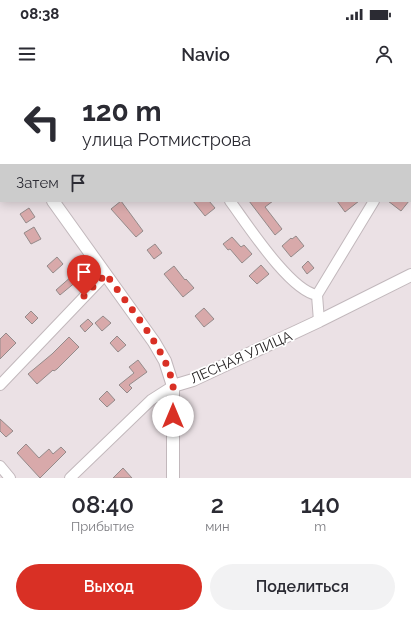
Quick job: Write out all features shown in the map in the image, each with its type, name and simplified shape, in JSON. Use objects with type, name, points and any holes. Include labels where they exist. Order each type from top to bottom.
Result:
[{"type":"street","points":[[54,202],[154,342],[165,361],[173,386],[173,478]]},
{"type":"street","points":[[231,202],[279,267],[300,288],[310,294],[317,295]]},
{"type":"street","points":[[319,321],[317,295],[373,202]]},
{"type":"street","points":[[0,385],[106,274]]},
{"type":"street","name":"ЛЕСНАЯ УЛИЦА","points":[[70,478],[151,400],[173,386],[193,380],[319,321],[411,274]]},
{"type":"street","points":[[0,466],[10,478]]},
{"type":"building","points":[[122,202],[143,231],[136,237],[111,209]]},
{"type":"building","points":[[194,202],[210,202],[215,208],[205,216]]},
{"type":"building","points":[[250,202],[272,202],[265,207],[282,229],[275,235]]},
{"type":"building","points":[[338,202],[358,202],[345,212]]},
{"type":"building","points":[[389,202],[408,202],[401,211]]},
{"type":"building","points":[[29,208],[35,217],[26,223],[20,214]]},
{"type":"building","points":[[34,227],[41,239],[31,244],[24,233]]},
{"type":"building","points":[[296,236],[304,246],[291,257],[282,246],[291,238],[292,239]]},
{"type":"building","points":[[232,237],[241,247],[244,245],[252,254],[242,263],[230,249],[228,250],[223,244]]},
{"type":"building","points":[[155,244],[162,253],[154,259],[147,250]]},
{"type":"building","points":[[57,257],[63,264],[53,273],[47,266]]},
{"type":"building","points":[[308,261],[314,268],[307,274],[302,267]]},
{"type":"building","points":[[261,265],[269,274],[257,284],[249,276]]},
{"type":"building","points":[[174,266],[185,280],[186,279],[194,288],[183,297],[164,274]]},
{"type":"building","points":[[72,276],[77,281],[60,295],[56,290]]},
{"type":"building","points":[[204,308],[214,319],[204,327],[195,316]]},
{"type":"building","points":[[31,311],[38,318],[32,324],[25,317]]},
{"type":"building","points":[[103,316],[111,323],[102,331],[95,323]]},
{"type":"building","points":[[88,319],[93,324],[85,332],[80,326]]},
{"type":"building","points":[[6,333],[16,343],[0,359],[0,339]]},
{"type":"building","points":[[117,336],[126,345],[118,352],[110,343]]},
{"type":"building","points":[[69,337],[79,347],[57,369],[54,371],[53,370],[37,384],[28,374],[52,354]]},
{"type":"building","points":[[138,360],[147,372],[129,385],[132,388],[127,393],[119,385],[134,373],[129,367]]},
{"type":"building","points":[[107,391],[115,400],[107,407],[99,399]]},
{"type":"building","points":[[0,419],[13,431],[6,437],[0,431]]},
{"type":"building","points":[[26,444],[39,458],[49,449],[53,454],[61,447],[66,452],[40,478],[17,453]]},
{"type":"building","points":[[123,468],[132,478],[113,478]]},
{"type":"route","points":[[84,296],[106,274],[154,342],[165,361],[173,386],[173,416]]}]
